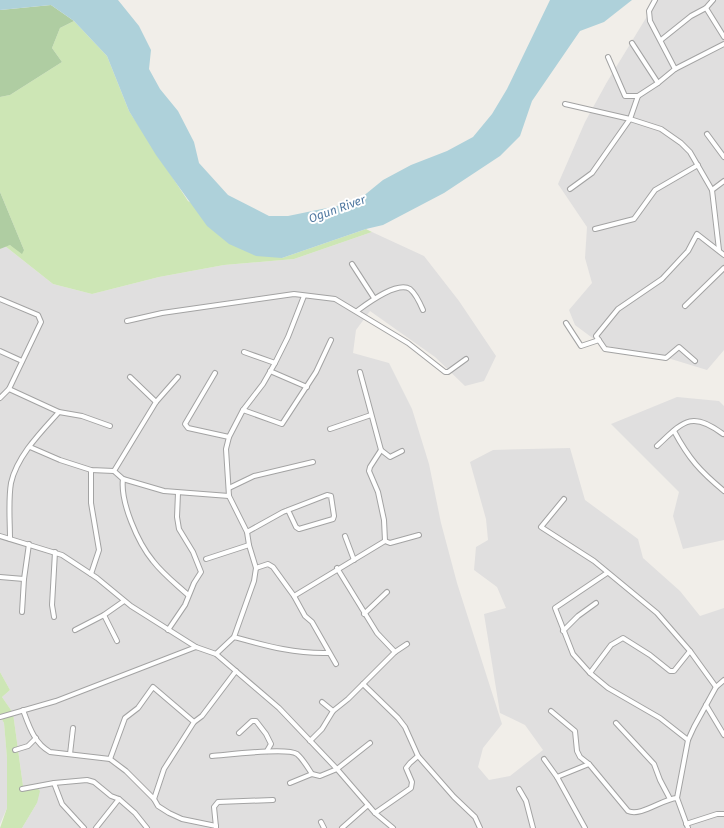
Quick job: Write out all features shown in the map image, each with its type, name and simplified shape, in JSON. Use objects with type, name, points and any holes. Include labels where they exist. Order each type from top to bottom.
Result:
[{"type":"street","points":[[655,0],[648,11],[650,21],[675,69]]},
{"type":"street","points":[[661,40],[692,16],[706,8],[713,0]]},
{"type":"street","points":[[706,8],[724,37]]},
{"type":"street","points":[[632,43],[658,83]]},
{"type":"street","points":[[608,57],[625,96],[638,96],[658,83],[675,69],[724,44]]},
{"type":"street","points":[[570,189],[592,173],[630,119],[638,96]]},
{"type":"street","points":[[565,104],[630,119],[661,129],[672,136],[690,152],[712,190],[719,250]]},
{"type":"street","points":[[707,134],[724,157]]},
{"type":"street","points":[[595,230],[634,219],[656,190],[698,165]]},
{"type":"street","points":[[712,190],[724,181]]},
{"type":"street","points":[[696,360],[679,347],[666,358],[605,350],[596,336],[618,309],[662,279],[688,251],[698,234],[724,255]]},
{"type":"street","points":[[352,264],[374,298]]},
{"type":"street","points":[[685,306],[724,268]]},
{"type":"street","points":[[357,311],[374,298],[399,287],[409,289],[419,300],[423,310]]},
{"type":"street","points":[[126,321],[162,313],[294,294],[335,299],[408,342],[445,372],[448,372],[466,359]]},
{"type":"street","points":[[216,654],[234,637],[254,581],[256,568],[249,545],[247,532],[229,496],[226,454],[229,437],[243,410],[275,363],[288,337],[304,296]]},
{"type":"street","points":[[0,299],[40,318],[41,322],[9,389],[0,398]]},
{"type":"street","points":[[566,323],[581,346],[599,340]]},
{"type":"street","points":[[243,410],[282,424],[307,387],[331,340]]},
{"type":"street","points":[[0,351],[22,361]]},
{"type":"street","points":[[244,352],[275,363]]},
{"type":"street","points":[[270,371],[307,387]]},
{"type":"street","points":[[360,372],[381,450],[390,457],[402,451]]},
{"type":"street","points":[[215,374],[185,424],[188,428],[229,437]]},
{"type":"street","points":[[130,377],[156,402]]},
{"type":"street","points":[[114,471],[156,402],[178,377]]},
{"type":"street","points":[[9,389],[59,412],[82,416],[110,426]]},
{"type":"street","points":[[10,539],[11,484],[20,462],[30,447],[59,412]]},
{"type":"street","points":[[330,429],[371,415]]},
{"type":"street","points":[[657,446],[683,423],[696,421],[709,424],[723,434]]},
{"type":"street","points":[[674,431],[686,454],[696,466],[724,491]]},
{"type":"street","points":[[30,447],[60,460],[91,470],[114,471],[123,479],[164,491],[229,496]]},
{"type":"street","points":[[381,450],[369,471],[378,492],[384,520],[385,541]]},
{"type":"street","points":[[229,488],[254,476],[313,462]]},
{"type":"street","points":[[91,470],[91,503],[99,550],[91,574]]},
{"type":"street","points":[[123,479],[124,496],[128,512],[136,532],[152,560],[188,595]]},
{"type":"street","points":[[168,630],[185,604],[188,595],[201,572],[193,552],[180,529],[177,516],[178,493]]},
{"type":"street","points":[[247,532],[288,510],[329,495],[333,500],[334,516],[333,519],[299,529],[296,527],[288,510]]},
{"type":"street","points":[[564,499],[541,527],[594,562],[657,613],[690,651],[716,687]]},
{"type":"street","points":[[294,596],[337,568],[354,560],[385,541],[390,543],[419,535]]},
{"type":"street","points":[[0,536],[55,552],[91,574],[124,601],[168,630],[196,647],[216,654],[278,708],[337,769],[375,813],[393,828]]},
{"type":"street","points":[[345,536],[354,560]]},
{"type":"street","points":[[22,612],[24,579],[29,544]]},
{"type":"street","points":[[206,559],[249,545]]},
{"type":"street","points":[[54,617],[52,605],[55,552]]},
{"type":"street","points":[[256,568],[268,564],[273,567],[294,596],[305,616],[312,622],[336,664]]},
{"type":"street","points":[[337,568],[377,633],[395,652]]},
{"type":"street","points":[[606,573],[555,608],[573,654],[590,673],[608,688],[660,718],[688,740]]},
{"type":"street","points":[[0,577],[24,579]]},
{"type":"street","points":[[364,614],[387,592]]},
{"type":"street","points":[[75,630],[104,615],[124,601]]},
{"type":"street","points":[[563,631],[578,616],[596,603]]},
{"type":"street","points":[[104,615],[117,641]]},
{"type":"street","points":[[234,637],[299,653],[329,653]]},
{"type":"street","points":[[590,673],[611,645],[623,638],[650,655],[670,671],[674,671],[690,651]]},
{"type":"street","points":[[310,741],[322,729],[333,711],[348,699],[395,652],[407,644]]},
{"type":"street","points":[[0,717],[56,701],[196,647]]},
{"type":"street","points":[[154,799],[164,770],[194,722],[202,716],[236,671]]},
{"type":"street","points":[[724,680],[716,687],[688,740],[677,798],[687,826],[717,814],[724,814]]},
{"type":"street","points":[[363,684],[398,718],[405,727],[418,756],[454,797],[475,817],[480,828]]},
{"type":"street","points":[[110,759],[125,718],[138,708],[153,687],[194,722]]},
{"type":"street","points":[[322,702],[333,711]]},
{"type":"street","points":[[706,705],[724,735]]},
{"type":"street","points":[[23,710],[31,732],[44,749],[50,752],[110,759],[126,771],[154,799],[158,806],[175,816],[216,827],[214,807],[218,802],[273,800]]},
{"type":"street","points":[[551,711],[575,731],[577,751],[580,757],[589,764],[625,808],[636,813],[670,799],[677,798]]},
{"type":"street","points":[[239,733],[252,721],[256,721],[266,734],[271,744],[267,751]]},
{"type":"street","points":[[616,723],[654,764],[670,799]]},
{"type":"street","points":[[70,754],[73,728]]},
{"type":"street","points":[[15,750],[28,746],[36,738]]},
{"type":"street","points":[[290,783],[312,774],[320,776],[337,769],[370,743]]},
{"type":"street","points":[[212,756],[267,751],[296,754],[312,774]]},
{"type":"street","points":[[375,813],[411,788],[412,782],[406,768],[418,756]]},
{"type":"street","points":[[544,759],[557,777],[585,828]]},
{"type":"street","points":[[557,777],[589,764]]},
{"type":"street","points":[[22,789],[54,783],[87,780],[94,782],[110,796],[119,799],[140,818],[146,828]]},
{"type":"street","points":[[54,783],[62,804],[84,828]]},
{"type":"street","points":[[519,789],[526,801],[533,828]]},
{"type":"street","points":[[96,828],[119,799]]},
{"type":"street","points":[[342,828],[368,805]]},
{"type":"street","points":[[321,822],[324,828]]},
{"type":"shaded area","points":[[657,0],[724,0],[724,350],[707,370],[671,359],[602,345],[575,325],[569,310],[592,283],[585,258],[587,227],[558,184],[585,122],[607,82]]},
{"type":"shaded area","points":[[372,232],[424,256],[459,301],[496,356],[484,381],[465,386],[435,357],[370,311],[356,330],[353,353],[389,363],[412,409],[429,464],[441,523],[457,583],[502,724],[483,748],[478,767],[489,780],[510,776],[543,750],[525,725],[500,713],[484,614],[506,608],[497,587],[474,570],[476,547],[488,540],[486,519],[470,462],[493,450],[570,448],[585,500],[638,539],[643,558],[680,591],[700,616],[724,608],[724,828],[22,828],[37,803],[23,786],[13,713],[2,697],[10,690],[0,672],[0,249],[5,246],[53,284],[92,294],[159,277],[224,265],[294,259]]},
{"type":"shaded area","points":[[677,397],[719,401],[724,406],[724,540],[683,549],[673,516],[679,492],[611,424]]},
{"type":"shaded area","points":[[0,716],[4,723],[7,758],[7,808],[0,824]]},
{"type":"green space","points":[[51,5],[74,21],[60,28],[52,48],[62,62],[10,95],[0,97],[0,10]]},
{"type":"green space","points":[[74,21],[107,56],[129,111],[188,201],[282,258],[366,229],[372,232],[294,259],[224,265],[159,277],[92,294],[53,284],[5,246],[10,245],[24,250],[0,192],[0,97],[10,95],[62,62],[52,48],[60,28]]},
{"type":"green space","points":[[0,192],[24,250],[22,254],[10,245],[0,249]]},
{"type":"green space","points":[[0,672],[10,690],[2,697],[13,713],[23,786],[34,784],[40,791],[37,803],[22,828],[0,828],[7,808],[7,758],[4,723],[0,716]]},
{"type":"water","name":"Ogun River","points":[[0,0],[118,0],[139,26],[151,50],[149,69],[160,89],[178,111],[194,142],[199,163],[228,195],[269,216],[288,216],[356,202],[383,180],[411,165],[447,151],[473,137],[492,114],[507,89],[550,0],[632,0],[604,22],[580,31],[532,101],[520,136],[500,156],[444,193],[383,225],[366,229],[282,258],[256,256],[229,244],[207,226],[156,155],[129,111],[107,56],[74,21],[51,5],[0,10]]}]
